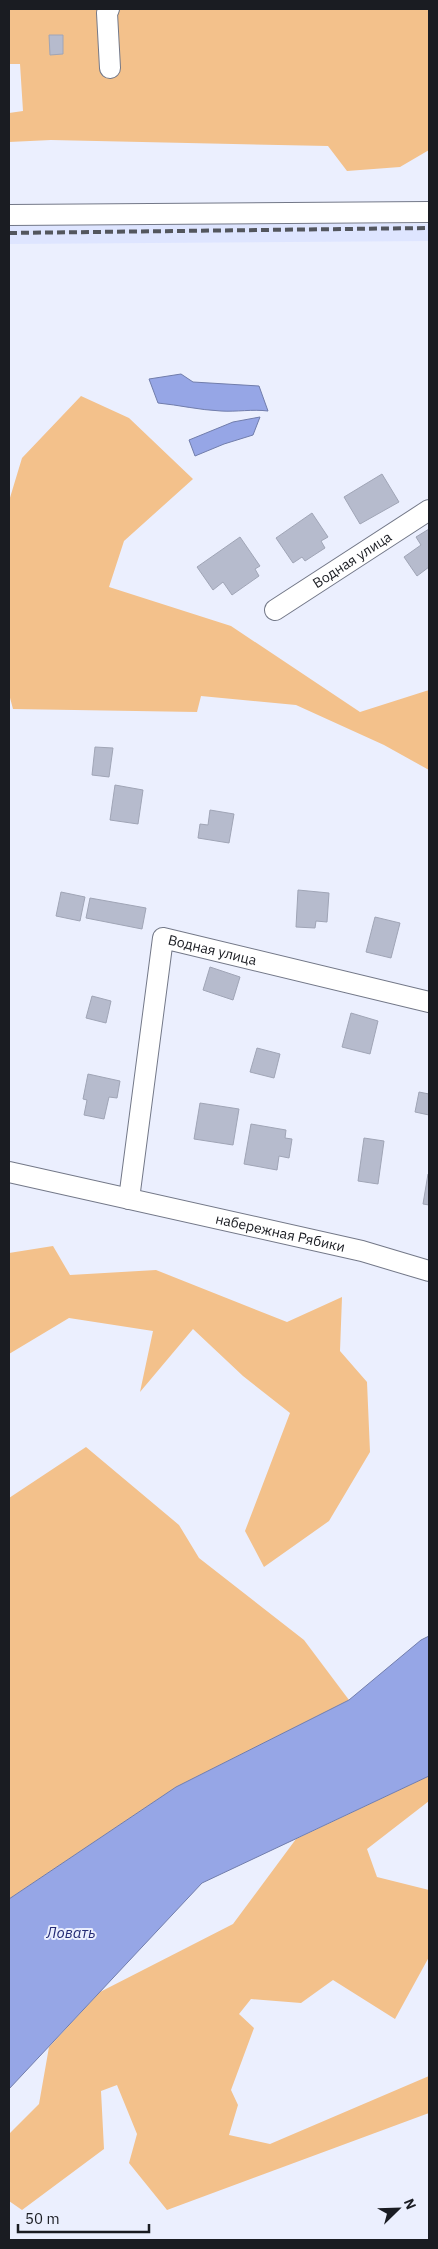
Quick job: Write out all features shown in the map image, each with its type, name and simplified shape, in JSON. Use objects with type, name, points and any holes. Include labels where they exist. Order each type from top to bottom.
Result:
[{"type":"street","points":[[109,9],[107,13],[110,68]]},
{"type":"street","points":[[9,215],[429,212]]},
{"type":"street","name":"Водная улица","points":[[275,610],[429,510]]},
{"type":"street","name":"Водная улица","points":[[129,1199],[162,938],[429,1002]]},
{"type":"street","name":"набережная Рябики","points":[[9,1172],[362,1251],[429,1271]]},
{"type":"shaded area","points":[[9,9],[429,9],[429,150],[400,167],[347,171],[328,146],[51,140],[9,142],[9,113],[23,111],[20,64],[9,64]]},
{"type":"shaded area","points":[[9,223],[429,224],[429,241],[9,244]]},
{"type":"shaded area","points":[[81,396],[129,418],[193,479],[124,541],[109,587],[231,626],[360,712],[429,690],[429,770],[384,745],[296,705],[201,696],[197,712],[13,709],[9,694],[9,501],[22,458]]},
{"type":"shaded area","points":[[53,1246],[70,1275],[156,1270],[287,1322],[342,1297],[340,1351],[367,1382],[370,1452],[329,1521],[264,1567],[245,1531],[290,1413],[243,1376],[193,1329],[140,1392],[153,1331],[69,1318],[9,1354],[9,1253]]},
{"type":"shaded area","points":[[86,1447],[179,1525],[199,1558],[304,1640],[349,1700],[176,1787],[9,1899],[9,1498]]},
{"type":"shaded area","points":[[429,1776],[429,1801],[367,1849],[377,1877],[429,1890],[429,1957],[395,2019],[333,1980],[301,2003],[251,1999],[239,2014],[254,2028],[231,2090],[238,2105],[229,2135],[270,2144],[429,2076],[429,2113],[167,2210],[129,2163],[137,2134],[117,2085],[101,2091],[104,2149],[22,2210],[9,2201],[9,2134],[39,2104],[49,2047],[100,1992],[233,1924],[296,1839]]},
{"type":"water","points":[[181,374],[193,382],[259,386],[268,411],[213,410],[158,403],[149,379]]},
{"type":"water","points":[[260,417],[253,435],[195,456],[189,440],[233,422]]},
{"type":"water","name":"Ловать","points":[[429,1636],[429,1776],[202,1883],[9,2089],[9,1899],[176,1787],[349,1700],[421,1640]]},
{"type":"building","points":[[49,35],[63,35],[63,54],[50,55]]},
{"type":"building","points":[[382,474],[399,502],[360,524],[344,497]]},
{"type":"building","points":[[312,513],[328,537],[321,541],[325,548],[305,561],[302,557],[293,563],[276,538]]},
{"type":"building","points":[[429,529],[429,567],[417,576],[404,557],[421,545],[416,537]]},
{"type":"building","points":[[240,537],[260,566],[255,569],[259,576],[232,595],[223,582],[213,590],[197,567]]},
{"type":"building","points":[[95,747],[113,748],[109,777],[92,775]]},
{"type":"building","points":[[115,785],[143,790],[138,824],[110,820]]},
{"type":"building","points":[[210,810],[234,814],[229,843],[198,838],[200,824],[208,825]]},
{"type":"building","points":[[298,890],[329,893],[327,922],[316,921],[315,928],[296,927]]},
{"type":"building","points":[[61,892],[85,897],[80,921],[56,916]]},
{"type":"building","points":[[90,898],[146,908],[142,929],[86,918]]},
{"type":"building","points":[[375,917],[400,923],[391,958],[366,952]]},
{"type":"building","points":[[210,967],[240,977],[233,1000],[203,990]]},
{"type":"building","points":[[92,996],[111,1001],[106,1023],[86,1018]]},
{"type":"building","points":[[351,1013],[378,1021],[370,1054],[342,1047]]},
{"type":"building","points":[[257,1048],[280,1054],[274,1078],[250,1072]]},
{"type":"building","points":[[88,1074],[120,1081],[117,1098],[109,1097],[104,1119],[84,1115],[87,1100],[83,1099]]},
{"type":"building","points":[[419,1092],[429,1094],[429,1115],[415,1112]]},
{"type":"building","points":[[200,1103],[239,1109],[233,1145],[194,1139]]},
{"type":"building","points":[[251,1124],[286,1130],[285,1138],[292,1139],[289,1158],[279,1156],[277,1170],[244,1164]]},
{"type":"building","points":[[364,1138],[384,1141],[378,1184],[358,1181]]},
{"type":"building","points":[[429,1174],[429,1205],[423,1204]]},
{"type":"railway","points":[[9,233],[429,228]]}]
